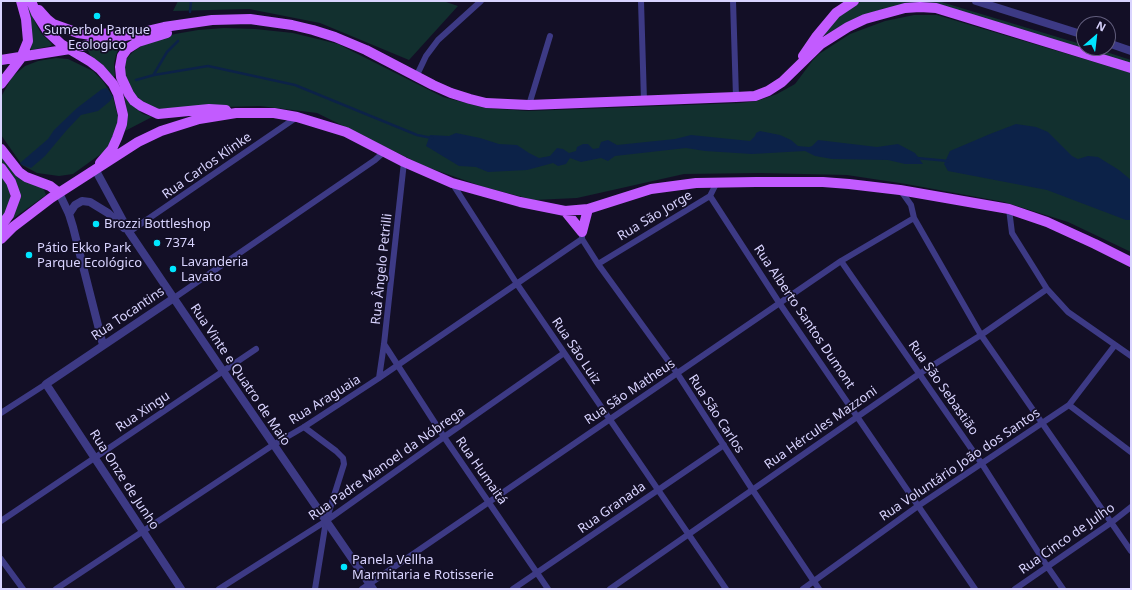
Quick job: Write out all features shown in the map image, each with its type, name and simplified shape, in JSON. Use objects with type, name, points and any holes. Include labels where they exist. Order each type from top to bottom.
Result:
[{"type":"main road","points":[[1,84],[20,58],[28,41],[26,19],[21,1]]},
{"type":"main road","points":[[33,1],[48,20],[60,27],[78,33],[91,36],[120,32],[133,34]]},
{"type":"main road","points":[[33,1],[36,13],[48,32],[62,44],[91,62],[108,78],[118,94],[122,105],[122,124],[112,149],[95,169]]},
{"type":"main road","points":[[795,69],[812,42],[836,13],[854,1]]},
{"type":"main road","points":[[1,60],[70,49],[182,24],[212,20],[250,19],[313,30],[335,37],[366,50],[416,77],[451,93],[470,99],[505,105],[754,96],[768,91],[782,82],[821,44],[848,27],[865,19],[905,8],[920,7],[936,8],[1131,68]]},
{"type":"main road","points":[[182,24],[171,32],[138,42],[127,50],[122,56],[120,67],[121,77],[129,94],[134,101],[141,106],[158,114],[216,109],[223,109],[236,113]]},
{"type":"main road","points":[[60,27],[70,49]]},
{"type":"main road","points":[[1,239],[13,227],[60,193],[138,142],[161,131],[199,119],[236,113],[297,116],[346,132],[386,151],[404,162],[452,183],[520,202],[566,212],[588,209],[651,189],[696,183],[823,182],[900,190],[1009,209],[1047,222],[1131,262]]},
{"type":"main road","points":[[1,149],[26,177],[50,186],[60,193]]},
{"type":"main road","points":[[1,168],[11,182],[16,196],[9,215],[1,226]]},
{"type":"main road","points":[[582,235],[588,209]]},
{"type":"main road","points":[[566,212],[582,235]]},
{"type":"street","points":[[416,77],[426,56],[438,40],[481,1]]},
{"type":"street","points":[[641,1],[644,101]]},
{"type":"street","points":[[733,1],[736,97]]},
{"type":"street","points":[[976,1],[1076,32]]},
{"type":"street","points":[[528,105],[550,36]]},
{"type":"street","points":[[1116,46],[1131,51]]},
{"type":"street","name":"Rua Carlos Klinke","points":[[130,232],[297,116]]},
{"type":"street","name":"Rua Tocantins","points":[[1,413],[174,298],[386,151]]},
{"type":"street","name":"Rua Ângelo Petrilli","points":[[379,378],[404,162]]},
{"type":"street","name":"Rua Vinte e Quatro de Maio","points":[[95,169],[130,232],[223,372],[371,586]]},
{"type":"street","name":"Rua São Jorge","points":[[598,264],[710,196],[717,182]]},
{"type":"street","name":"Rua São Luiz","points":[[452,183],[517,284],[726,589]]},
{"type":"street","points":[[900,190],[911,205],[914,218],[981,335],[1131,551]]},
{"type":"street","points":[[60,193],[69,214],[103,345]]},
{"type":"street","name":"Rua Alberto Santos Dumont","points":[[710,196],[780,304],[975,589]]},
{"type":"street","points":[[69,214],[75,206],[82,202],[90,202],[108,213],[130,232]]},
{"type":"street","points":[[1009,209],[1012,233],[1048,289],[1068,312],[1131,356]]},
{"type":"street","name":"Rua São Matheus","points":[[362,589],[371,586],[609,419],[780,304],[841,261],[914,218]]},
{"type":"street","name":"Rua Araguaia","points":[[56,589],[273,445],[304,427],[379,378],[517,284],[582,235]]},
{"type":"street","name":"Rua São Carlos","points":[[582,235],[598,264],[677,373],[752,490],[819,589]]},
{"type":"street","name":"Rua São Sebastião","points":[[841,261],[982,464],[1063,589]]},
{"type":"street","name":"Rua Hércules Mazzoni","points":[[610,589],[919,374],[981,335],[1048,289]]},
{"type":"street","name":"Rua Humaitá","points":[[384,344],[444,437],[548,589]]},
{"type":"street","name":"Rua Voluntário João dos Santos","points":[[803,589],[918,506],[1069,405],[1115,345]]},
{"type":"street","name":"Rua Xingu","points":[[1,521],[256,349]]},
{"type":"street","name":"Rua Padre Manoel da Nóbrega","points":[[219,589],[326,521],[564,353]]},
{"type":"street","name":"Rua Onze de Junho","points":[[46,384],[181,589]]},
{"type":"street","points":[[1069,405],[1131,452]]},
{"type":"street","points":[[304,427],[343,458],[343,471],[326,521],[315,589]]},
{"type":"street","name":"Rua Granada","points":[[513,589],[724,445]]},
{"type":"street","name":"Rua Cinco de Julho","points":[[1015,589],[1112,522],[1131,507]]},
{"type":"street","points":[[1,559],[22,589]]},
{"type":"green space","points":[[26,1],[41,33],[52,44],[51,46],[31,50],[32,37]]},
{"type":"green space","points":[[178,1],[443,1],[458,6],[409,60],[320,23],[249,9],[173,11]]},
{"type":"green space","points":[[862,1],[938,1],[1076,43],[1076,47],[903,5],[882,9],[866,15],[844,24],[820,38],[834,19],[850,7]]},
{"type":"green space","points":[[914,15],[937,15],[1131,73],[1131,252],[1068,222],[1004,202],[847,175],[760,173],[684,174],[577,198],[534,200],[484,187],[424,166],[317,113],[260,106],[154,109],[134,95],[126,80],[124,71],[126,59],[150,40],[198,30],[224,28],[255,29],[293,33],[338,44],[443,97],[485,108],[528,111],[740,103],[757,101],[777,94],[795,84],[819,54],[850,34],[885,21]]},
{"type":"green space","points":[[127,40],[119,48],[116,55],[114,64],[115,76],[113,77],[102,64],[91,57],[87,48]]},
{"type":"green space","points":[[1116,55],[1131,60],[1131,64],[1106,56]]},
{"type":"green space","points":[[56,58],[68,59],[93,71],[103,81],[113,97],[118,117],[116,133],[105,151],[73,174],[59,176],[37,173],[22,165],[1,135],[1,97],[12,77],[25,66],[38,61]]},
{"type":"green space","points":[[124,95],[133,106],[143,114],[152,117],[125,131],[126,105]]},
{"type":"green space","points":[[1,156],[43,187],[46,195],[11,220],[17,184],[1,161]]},
{"type":"green space","points":[[1,175],[8,186],[10,200],[1,219]]},
{"type":"water","points":[[107,88],[113,97],[109,102],[98,111],[81,115],[45,156],[31,168],[20,163],[48,139],[54,130],[77,108],[102,89]]},
{"type":"water","points":[[1016,124],[1036,127],[1048,132],[1072,156],[1078,159],[1088,156],[1098,157],[1119,170],[1131,180],[1131,220],[1126,220],[1047,190],[948,171],[944,164],[950,151]]},
{"type":"water","points":[[760,131],[780,135],[791,140],[798,146],[809,147],[818,140],[877,147],[898,144],[915,153],[923,164],[905,164],[888,160],[832,159],[815,156],[805,151],[752,154],[705,151],[686,148],[615,156],[608,161],[601,158],[581,162],[570,158],[566,164],[558,166],[553,163],[527,170],[488,172],[476,167],[459,166],[426,146],[430,135],[449,136],[456,133],[499,144],[517,145],[539,158],[550,156],[557,148],[563,149],[569,153],[576,151],[577,147],[583,144],[588,144],[593,149],[599,148],[601,142],[608,140],[617,145],[675,139],[691,135],[750,141],[756,133]]},
{"type":"waterway","points":[[190,12],[191,1]]},
{"type":"waterway","points":[[154,74],[167,52],[178,41]]},
{"type":"waterway","points":[[136,80],[154,75],[208,66],[295,85],[417,135],[432,138]]},
{"type":"waterway","points":[[917,158],[948,161]]},
{"type":"place","name":"Sumerbol Parque Ecologico","points":[[97,16]]},
{"type":"place","name":"Brozzi Bottleshop","points":[[96,224]]},
{"type":"place","name":"7374","points":[[157,243]]},
{"type":"place","name":"Pátio Ekko Park Parque Ecológico","points":[[29,255]]},
{"type":"place","name":"Lavanderia Lavato","points":[[173,269]]},
{"type":"place","name":"Panela Vellha Marmitaria e Rotisserie","points":[[344,567]]}]
